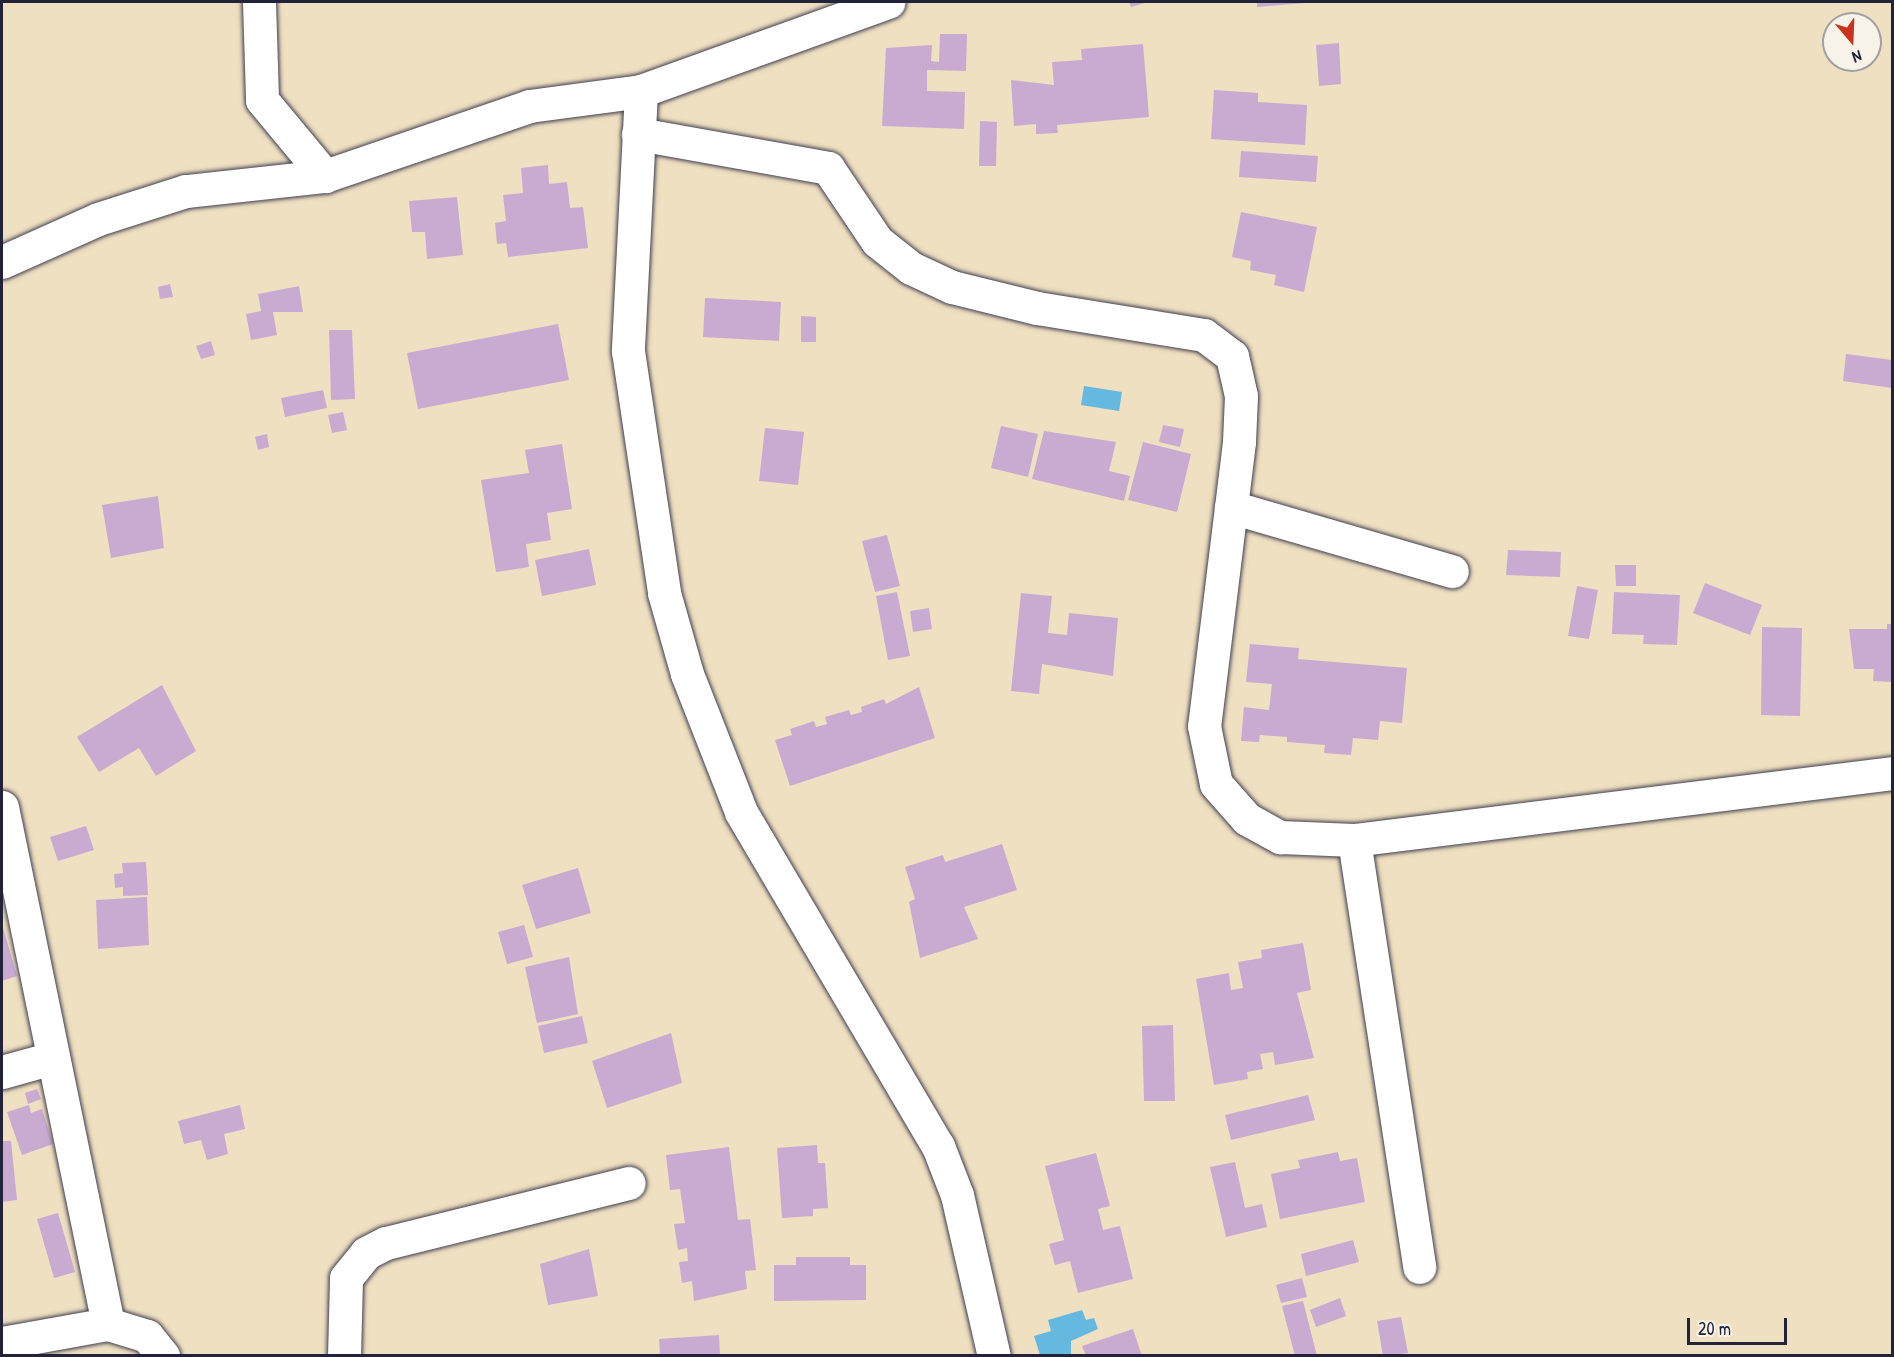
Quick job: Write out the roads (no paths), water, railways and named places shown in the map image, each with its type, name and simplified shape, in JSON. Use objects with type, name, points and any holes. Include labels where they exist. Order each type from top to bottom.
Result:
[{"type":"street","points":[[259,2],[262,100],[325,176]]},
{"type":"street","points":[[2,262],[98,219],[186,191],[325,176],[529,106],[641,91],[888,2]]},
{"type":"street","points":[[641,91],[628,351],[662,582],[687,674],[741,812],[938,1146],[957,1195],[994,1356]]},
{"type":"street","points":[[638,134],[828,168],[877,241],[911,268],[952,287],[1037,308],[1204,335],[1232,356],[1241,396],[1231,507],[1204,726],[1216,784],[1247,819],[1280,837],[1354,840],[1893,773]]},
{"type":"street","points":[[1231,507],[1452,572]]},
{"type":"street","points":[[2,807],[49,1059],[108,1324]]},
{"type":"street","points":[[1354,840],[1419,1267]]},
{"type":"street","points":[[2,1071],[49,1059]]},
{"type":"street","points":[[344,1356],[346,1278],[366,1253],[386,1243],[629,1183]]},
{"type":"street","points":[[2,1343],[108,1324],[147,1336],[163,1356]]},
{"type":"water","points":[[1084,386],[1122,392],[1119,411],[1081,405]]},
{"type":"water","points":[[1082,1310],[1086,1320],[1094,1318],[1098,1329],[1071,1341],[1071,1355],[1040,1355],[1034,1336],[1051,1331],[1048,1320]]}]
